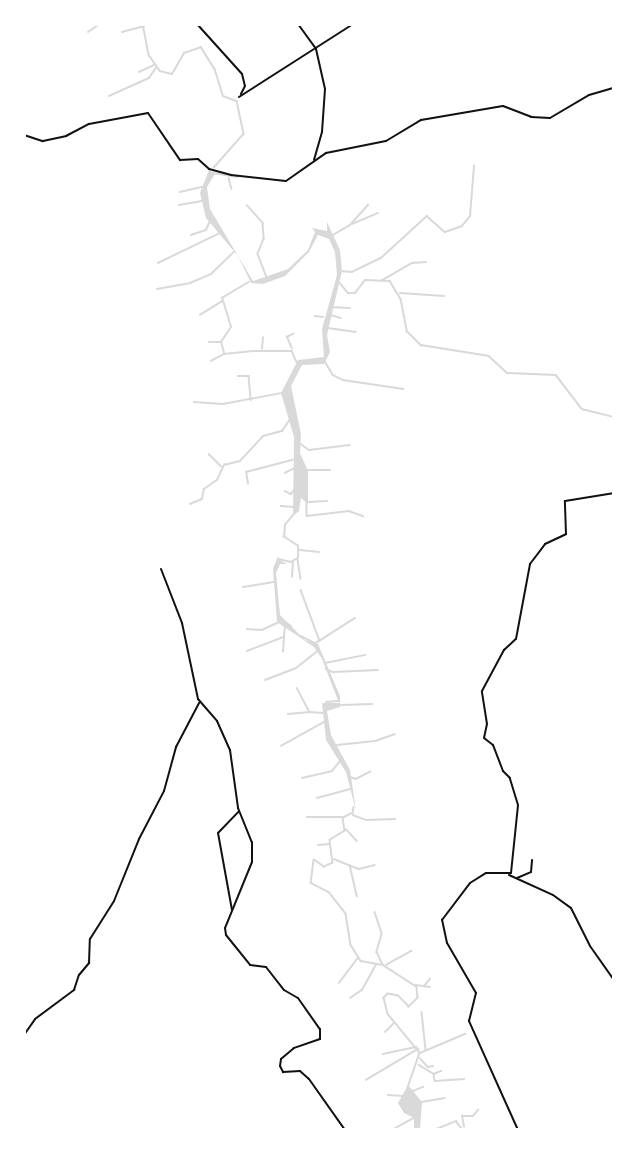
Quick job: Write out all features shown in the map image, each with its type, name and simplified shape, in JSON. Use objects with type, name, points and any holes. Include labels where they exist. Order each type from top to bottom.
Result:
[{"type":"street","points":[[197,24],[242,74],[245,86],[239,97],[353,24]]},
{"type":"street","points":[[298,24],[316,49],[326,89],[322,132],[314,160]]},
{"type":"street","points":[[24,135],[43,141],[62,137],[89,124],[148,113],[180,160],[198,159],[211,170],[286,181],[326,153],[386,141],[414,123],[448,114],[503,106],[531,117],[550,118],[589,95],[614,88]]},
{"type":"street","points":[[509,875],[519,813],[510,778],[502,771],[493,745],[484,738],[487,724],[483,686],[516,639],[530,564],[545,543],[566,534],[563,503],[614,493]]},
{"type":"street","points":[[161,569],[182,623],[199,703],[217,721],[230,750],[239,811],[252,842],[252,862],[225,928],[227,938],[250,965],[266,967],[284,990],[298,998],[322,1032],[316,1042],[294,1048],[281,1059],[281,1071],[304,1074],[345,1130]]},
{"type":"street","points":[[24,1035],[35,1019],[74,990],[79,975],[89,963],[90,939],[115,898],[139,839],[164,790],[176,747],[199,703]]},
{"type":"street","points":[[232,910],[218,833],[239,811]]},
{"type":"street","points":[[515,878],[531,873],[532,860]]},
{"type":"street","points":[[518,1130],[469,1021],[476,993],[447,943],[442,920],[470,883],[486,873],[509,875],[553,895],[571,908],[590,946],[614,980]]},
{"type":"shaded area","points":[[209,170],[215,174],[207,187],[210,209],[253,281],[288,269],[308,250],[315,232],[312,228],[327,231],[327,222],[340,250],[342,271],[327,335],[330,352],[324,364],[302,365],[291,386],[301,434],[300,453],[308,471],[308,504],[301,498],[299,511],[293,516],[294,437],[281,393],[298,360],[324,357],[322,329],[337,275],[335,252],[329,239],[318,235],[309,252],[285,276],[263,284],[251,283],[238,256],[206,218],[200,193]]},
{"type":"shaded area","points":[[279,560],[287,564],[280,564],[276,573],[280,615],[305,640],[318,644],[340,696],[340,707],[327,711],[331,735],[350,770],[356,811],[346,772],[326,740],[322,703],[339,703],[322,659],[314,647],[277,622],[273,569]]},
{"type":"shaded area","points":[[408,1085],[422,1102],[420,1130],[414,1130],[414,1118],[404,1113],[398,1103]]},
{"type":"waterway","points":[[88,32],[100,24]]},
{"type":"waterway","points":[[143,24],[149,55],[160,71],[172,74],[184,53],[201,47],[215,69],[223,96],[237,101],[244,134],[214,168]]},
{"type":"waterway","points":[[122,32],[144,26]]},
{"type":"waterway","points":[[139,72],[154,65]]},
{"type":"waterway","points":[[109,96],[149,78],[156,68]]},
{"type":"waterway","points":[[340,271],[352,272],[381,258],[427,216],[445,232],[462,226],[470,216],[474,166]]},
{"type":"waterway","points":[[213,173],[238,177]]},
{"type":"waterway","points":[[229,178],[232,189]]},
{"type":"waterway","points":[[180,192],[202,187]]},
{"type":"waterway","points":[[179,205],[202,201]]},
{"type":"waterway","points":[[247,205],[263,223],[264,239],[258,254],[267,278]]},
{"type":"waterway","points":[[333,235],[350,225],[368,205]]},
{"type":"waterway","points":[[352,224],[378,213]]},
{"type":"waterway","points":[[191,235],[206,230],[210,221]]},
{"type":"waterway","points":[[158,263],[218,234]]},
{"type":"waterway","points":[[157,289],[190,283],[211,274],[234,252]]},
{"type":"waterway","points":[[381,281],[412,263],[426,262]]},
{"type":"waterway","points":[[340,283],[348,293],[355,293],[365,280],[390,281],[401,299],[407,331],[421,345],[489,356],[507,373],[556,375],[582,409],[614,417]]},
{"type":"waterway","points":[[224,353],[221,342],[231,327],[222,298],[249,282]]},
{"type":"waterway","points":[[400,293],[444,296]]},
{"type":"waterway","points":[[200,315],[222,301]]},
{"type":"waterway","points":[[330,307],[350,308]]},
{"type":"waterway","points":[[331,315],[341,318]]},
{"type":"waterway","points":[[315,316],[323,317]]},
{"type":"waterway","points":[[328,328],[356,332]]},
{"type":"waterway","points":[[292,349],[287,337],[293,334]]},
{"type":"waterway","points":[[262,349],[263,338]]},
{"type":"waterway","points":[[209,342],[220,342]]},
{"type":"waterway","points":[[211,361],[224,354],[292,351],[297,362]]},
{"type":"waterway","points":[[325,361],[333,375],[343,380],[403,389]]},
{"type":"waterway","points":[[238,376],[249,376],[251,400]]},
{"type":"waterway","points":[[194,402],[223,404],[282,393]]},
{"type":"waterway","points":[[190,504],[202,499],[204,489],[217,480],[224,465],[240,461],[263,436],[282,431],[289,421]]},
{"type":"waterway","points":[[301,444],[309,450],[350,445]]},
{"type":"waterway","points":[[209,454],[221,466]]},
{"type":"waterway","points":[[248,484],[246,472],[292,460]]},
{"type":"waterway","points":[[285,473],[293,469]]},
{"type":"waterway","points":[[307,470],[330,470]]},
{"type":"waterway","points":[[285,491],[291,494],[297,486]]},
{"type":"waterway","points":[[308,502],[327,501]]},
{"type":"waterway","points":[[307,503],[307,516],[349,511],[363,516]]},
{"type":"waterway","points":[[281,506],[293,507]]},
{"type":"waterway","points":[[274,569],[278,559],[291,562],[298,558],[298,546],[284,537],[285,525],[293,515]]},
{"type":"waterway","points":[[300,550],[319,552]]},
{"type":"waterway","points":[[298,560],[301,579]]},
{"type":"waterway","points":[[292,577],[293,563]]},
{"type":"waterway","points":[[243,587],[274,582]]},
{"type":"waterway","points":[[301,590],[320,641]]},
{"type":"waterway","points":[[316,643],[355,618]]},
{"type":"waterway","points":[[283,620],[291,626]]},
{"type":"waterway","points":[[247,629],[262,630],[279,622]]},
{"type":"waterway","points":[[247,651],[284,637],[285,626]]},
{"type":"waterway","points":[[301,636],[315,643]]},
{"type":"waterway","points":[[283,652],[284,638]]},
{"type":"waterway","points":[[265,680],[296,668],[318,651]]},
{"type":"waterway","points":[[325,663],[365,655]]},
{"type":"waterway","points":[[326,669],[333,672],[378,670]]},
{"type":"waterway","points":[[297,688],[310,712],[323,713]]},
{"type":"waterway","points":[[326,702],[338,701]]},
{"type":"waterway","points":[[341,705],[372,704]]},
{"type":"waterway","points":[[288,714],[310,712]]},
{"type":"waterway","points":[[281,746],[324,722]]},
{"type":"waterway","points":[[337,745],[375,741],[395,734]]},
{"type":"waterway","points":[[302,778],[332,771],[340,761]]},
{"type":"waterway","points":[[350,777],[356,779],[370,772]]},
{"type":"waterway","points":[[317,798],[351,789]]},
{"type":"waterway","points":[[354,807],[353,813],[343,818],[345,831],[330,840],[333,863],[324,867],[314,860],[311,883],[329,892],[346,914],[351,945],[361,961],[383,965],[417,987],[418,998],[409,1007],[398,996],[388,994],[384,998],[388,1014],[420,1053],[408,1087]]},
{"type":"waterway","points":[[353,815],[366,820],[395,819]]},
{"type":"waterway","points":[[307,817],[342,817]]},
{"type":"waterway","points":[[346,829],[357,841]]},
{"type":"waterway","points":[[318,845],[329,844]]},
{"type":"waterway","points":[[334,859],[359,869],[375,865]]},
{"type":"waterway","points":[[350,865],[357,896]]},
{"type":"waterway","points":[[375,912],[382,934],[377,952],[383,965]]},
{"type":"waterway","points":[[386,965],[411,951]]},
{"type":"waterway","points":[[339,983],[358,958]]},
{"type":"waterway","points":[[350,998],[362,990],[376,965]]},
{"type":"waterway","points":[[424,986],[430,979]]},
{"type":"waterway","points":[[416,985],[430,987]]},
{"type":"waterway","points":[[422,1012],[426,1049]]},
{"type":"waterway","points":[[385,1032],[394,1023]]},
{"type":"waterway","points":[[420,1053],[465,1034]]},
{"type":"waterway","points":[[383,1054],[416,1047]]},
{"type":"waterway","points":[[366,1080],[418,1049]]},
{"type":"waterway","points":[[420,1058],[428,1067],[433,1066]]},
{"type":"waterway","points":[[419,1065],[434,1074],[435,1081],[464,1079]]},
{"type":"waterway","points":[[434,1074],[441,1071]]},
{"type":"waterway","points":[[413,1091],[423,1087]]},
{"type":"waterway","points":[[388,1095],[403,1096]]},
{"type":"waterway","points":[[422,1102],[445,1098]]},
{"type":"waterway","points":[[464,1127],[462,1116],[473,1116],[478,1110]]},
{"type":"waterway","points":[[392,1130],[415,1117]]},
{"type":"waterway","points":[[434,1130],[456,1121],[463,1130]]}]
